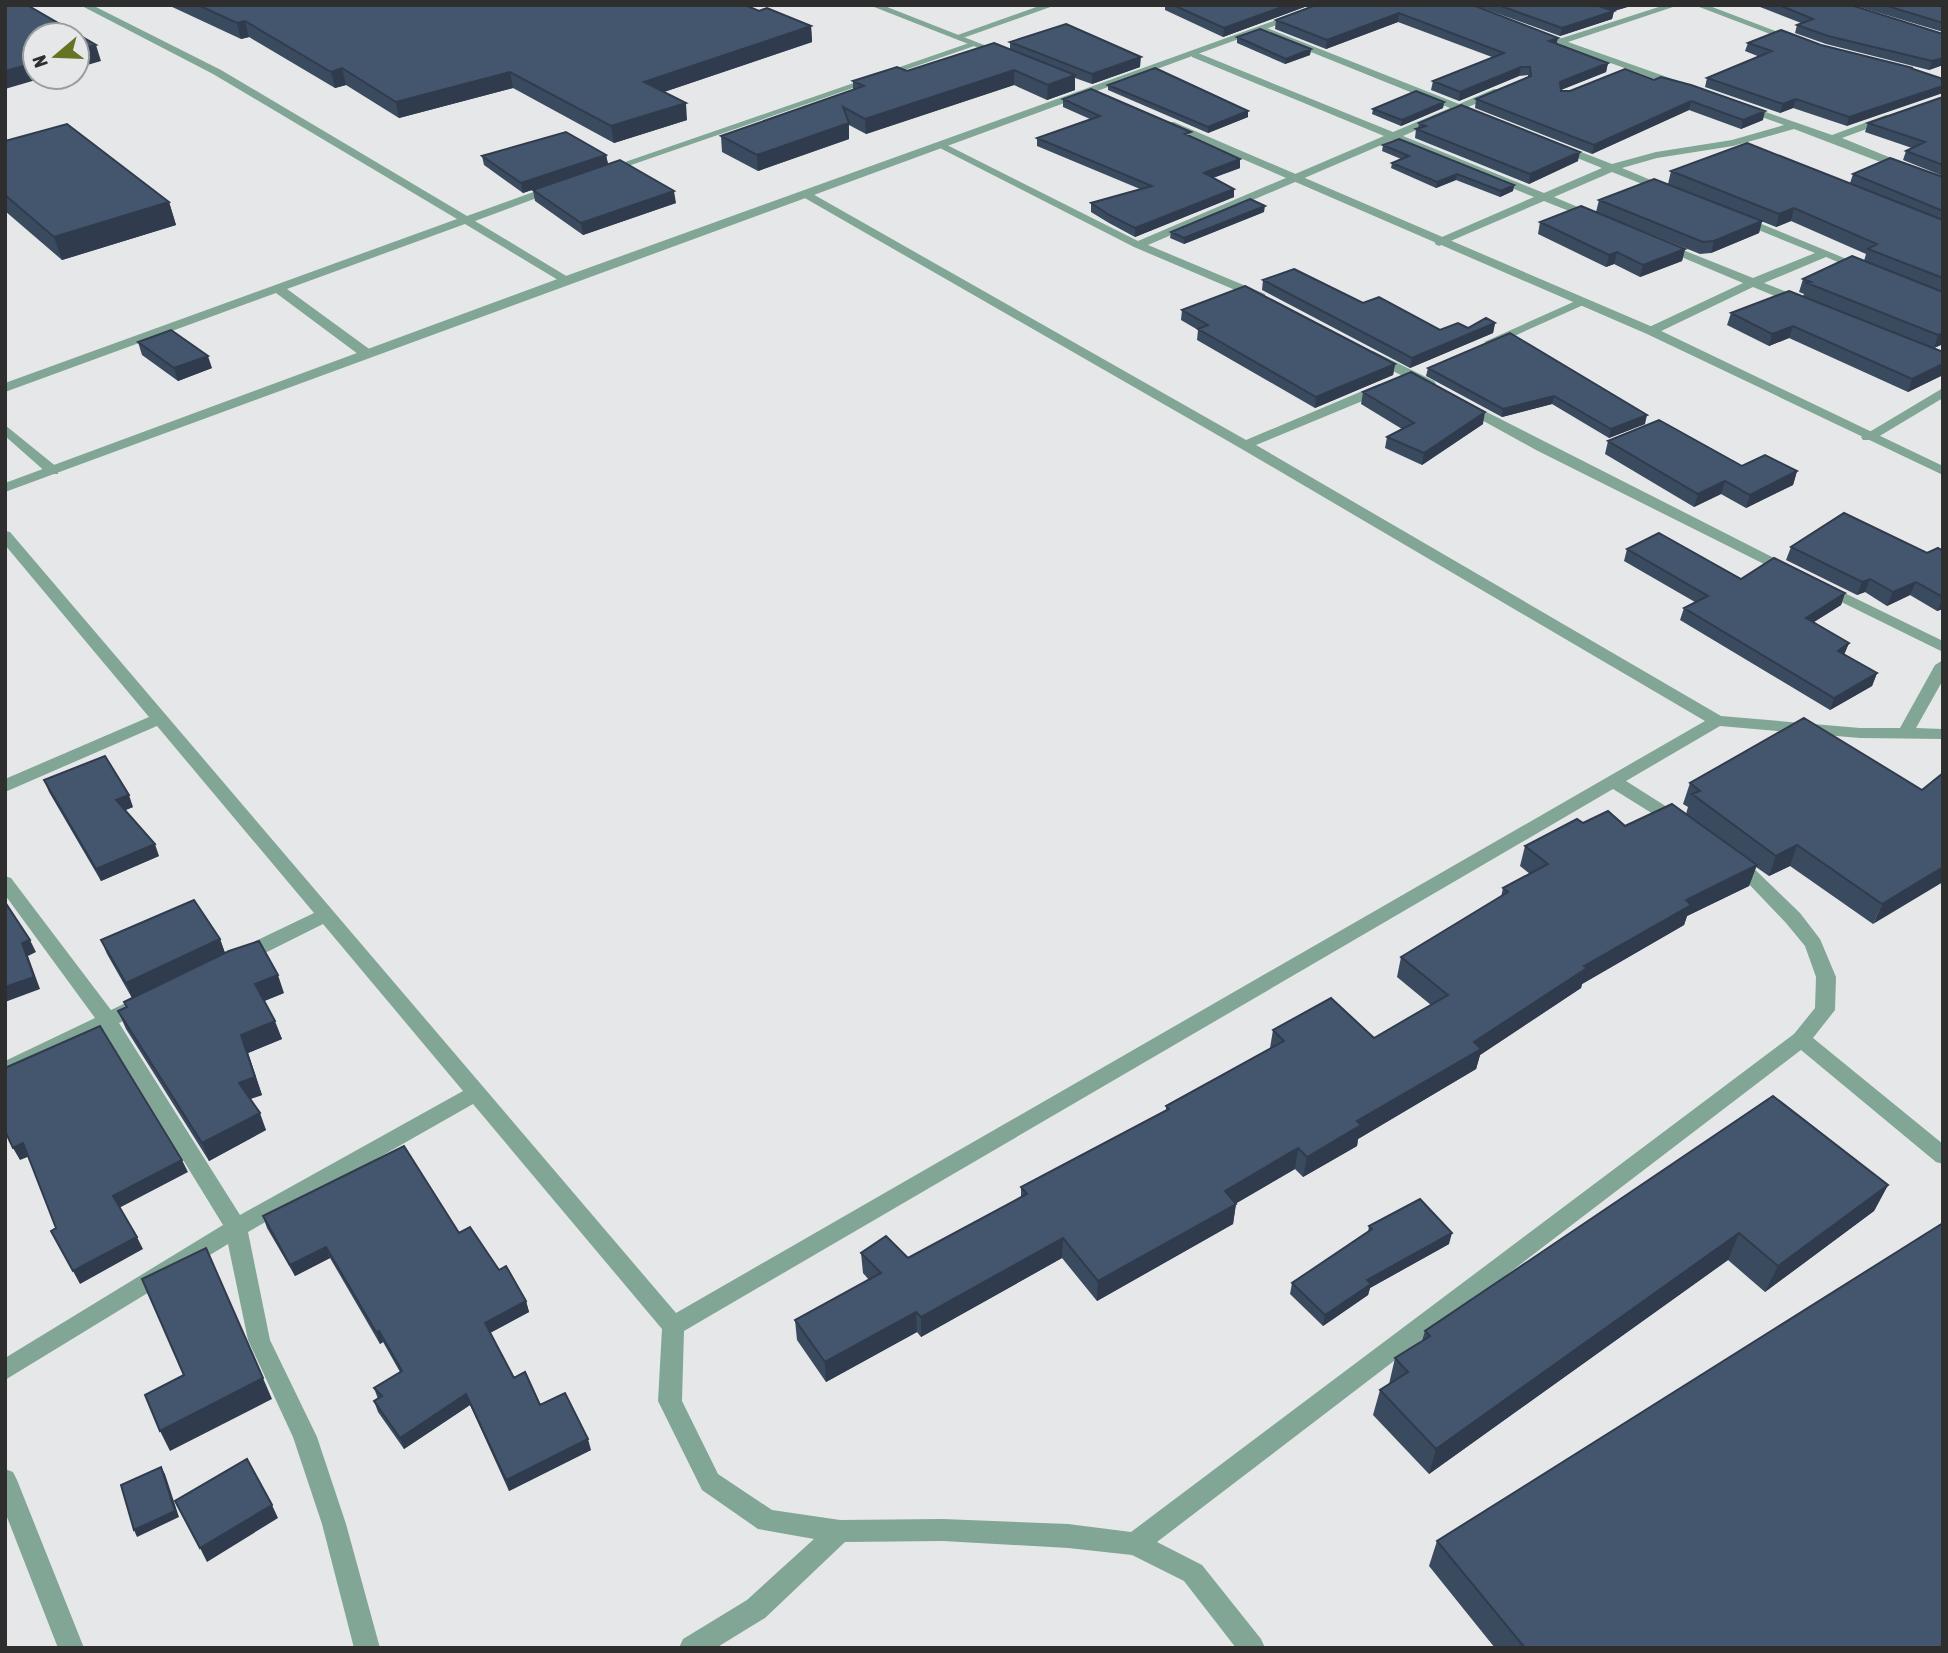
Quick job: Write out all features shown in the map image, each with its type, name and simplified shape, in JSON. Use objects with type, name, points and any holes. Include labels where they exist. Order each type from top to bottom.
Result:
[{"type":"street","points":[[84,5],[217,72],[567,280]]},
{"type":"street","points":[[873,5],[1008,57]]},
{"type":"street","points":[[957,37],[1052,5]]},
{"type":"street","points":[[5,488],[567,280],[807,195],[1085,88],[1195,55],[1327,5]]},
{"type":"street","points":[[1559,42],[1675,5]]},
{"type":"street","points":[[1698,5],[1810,45]]},
{"type":"street","points":[[1520,28],[1695,90]]},
{"type":"street","points":[[1264,30],[1485,118]]},
{"type":"street","points":[[591,176],[975,44]]},
{"type":"street","points":[[1195,55],[1605,222]]},
{"type":"street","points":[[1609,77],[1632,68]]},
{"type":"street","points":[[1138,245],[1511,86]]},
{"type":"street","points":[[1085,88],[1104,96]]},
{"type":"street","points":[[1732,103],[1832,138],[1943,183]]},
{"type":"street","points":[[1832,138],[1906,112]]},
{"type":"street","points":[[1155,118],[1651,331],[1943,471]]},
{"type":"street","points":[[1439,242],[1612,168],[1656,155],[1733,144],[1795,125]]},
{"type":"street","points":[[1548,143],[1675,193]]},
{"type":"street","points":[[1733,144],[1758,153]]},
{"type":"street","points":[[939,145],[1138,245],[1271,301]]},
{"type":"street","points":[[5,388],[566,184]]},
{"type":"street","points":[[807,195],[1245,445],[1717,721],[1905,734],[1943,734]]},
{"type":"street","points":[[1725,213],[1878,274]]},
{"type":"street","points":[[1654,242],[1816,308]]},
{"type":"street","points":[[1651,331],[1752,282],[1826,253]]},
{"type":"street","points":[[277,288],[367,354]]},
{"type":"street","points":[[1481,346],[1584,302]]},
{"type":"street","points":[[1365,351],[1541,447],[1943,647]]},
{"type":"street","points":[[1245,445],[1435,366]]},
{"type":"street","points":[[1868,437],[1943,392]]},
{"type":"street","points":[[5,429],[53,471]]},
{"type":"street","points":[[5,535],[673,1326],[670,1401],[710,1482],[767,1521],[840,1531],[943,1530],[1068,1536],[1135,1544],[1193,1573],[1252,1648]]},
{"type":"street","points":[[1905,734],[1943,666]]},
{"type":"street","points":[[5,786],[160,718]]},
{"type":"street","points":[[673,1326],[1717,721]]},
{"type":"street","points":[[1614,780],[1695,832]]},
{"type":"street","points":[[1135,1544],[1801,1039],[1825,1010],[1826,977],[1813,944],[1751,874],[1718,847]]},
{"type":"street","points":[[5,882],[107,1020],[236,1228],[259,1340],[305,1437],[334,1524],[367,1648]]},
{"type":"street","points":[[228,962],[326,915]]},
{"type":"street","points":[[5,1070],[155,997]]},
{"type":"street","points":[[1801,1039],[1943,1156]]},
{"type":"street","points":[[5,1370],[236,1228],[476,1093]]},
{"type":"street","points":[[5,1480],[71,1648]]},
{"type":"street","points":[[692,1648],[756,1609],[840,1531]]},
{"type":"building","points":[[5,5],[27,5],[55,21],[21,21],[21,67],[5,71]]},
{"type":"building","points":[[198,5],[745,5],[759,11],[767,8],[811,26],[644,82],[686,103],[611,126],[510,72],[396,102],[342,68],[331,72],[245,21],[237,23]]},
{"type":"building","points":[[1173,5],[1287,5],[1224,28]]},
{"type":"building","points":[[1316,5],[1473,5],[1558,38],[1549,41],[1608,63],[1560,82],[1561,91],[1570,91],[1625,69],[1654,80],[1661,77],[1691,85],[1765,111],[1743,120],[1691,101],[1594,145],[1476,99],[1531,76],[1530,67],[1521,67],[1460,92],[1433,81],[1504,53],[1399,13],[1327,40],[1276,20]]},
{"type":"building","points":[[1498,5],[1609,5],[1602,7],[1614,11],[1562,28]]},
{"type":"building","points":[[1779,5],[1851,5],[1943,34],[1943,58],[1932,61],[1828,36],[1797,25],[1813,19]]},
{"type":"building","points":[[1884,5],[1943,5],[1943,23]]},
{"type":"building","points":[[1066,24],[1141,57],[1092,74],[1010,42]]},
{"type":"building","points":[[1260,29],[1311,49],[1286,59],[1237,37]]},
{"type":"building","points":[[1781,30],[1821,45],[1913,68],[1910,68],[1943,79],[1943,86],[1849,117],[1796,99],[1783,104],[1707,78],[1772,51],[1748,43]]},
{"type":"building","points":[[994,43],[1075,75],[1048,85],[1014,70],[865,119],[843,107],[849,123],[757,155],[721,136],[864,86],[853,81],[897,67],[907,71]]},
{"type":"building","points":[[1155,68],[1248,111],[1208,127],[1108,85]]},
{"type":"building","points":[[1091,89],[1191,132],[1185,134],[1240,159],[1204,173],[1234,189],[1135,228],[1091,203],[1152,186],[1037,138],[1100,116],[1063,99]]},
{"type":"building","points":[[1416,91],[1444,102],[1402,120],[1373,109]]},
{"type":"building","points":[[1943,97],[1943,165],[1906,151],[1925,142],[1868,123]]},
{"type":"building","points":[[1461,105],[1580,152],[1530,174],[1416,129],[1426,126],[1419,123]]},
{"type":"building","points":[[67,124],[169,202],[54,237],[5,195],[5,141]]},
{"type":"building","points":[[566,132],[606,155],[521,183],[482,156]]},
{"type":"building","points":[[1399,139],[1514,185],[1501,191],[1457,174],[1437,182],[1392,163],[1409,156],[1383,145]]},
{"type":"building","points":[[1747,143],[1943,220],[1943,278],[1868,249],[1877,244],[1794,208],[1779,214],[1671,171]]},
{"type":"building","points":[[1890,158],[1943,177],[1943,211],[1853,174]]},
{"type":"building","points":[[620,160],[674,191],[581,223],[533,190]]},
{"type":"building","points":[[1654,179],[1762,221],[1714,241],[1703,242],[1599,200]]},
{"type":"building","points":[[1250,199],[1265,206],[1184,238],[1171,232]]},
{"type":"building","points":[[1581,206],[1685,249],[1643,265],[1617,252],[1609,255],[1540,222]]},
{"type":"building","points":[[1852,256],[1943,292],[1943,333],[1938,335],[1807,283],[1811,282],[1803,279]]},
{"type":"building","points":[[1294,269],[1363,303],[1379,297],[1440,330],[1458,323],[1468,328],[1486,318],[1495,323],[1412,358],[1263,280]]},
{"type":"building","points":[[1245,286],[1395,364],[1316,397],[1198,329],[1208,325],[1182,310]]},
{"type":"building","points":[[1789,291],[1943,352],[1943,364],[1912,379],[1793,326],[1772,334],[1731,313]]},
{"type":"building","points":[[171,330],[208,356],[174,368],[138,342]]},
{"type":"building","points":[[1510,333],[1647,415],[1611,429],[1554,396],[1503,409],[1428,368]]},
{"type":"building","points":[[1411,372],[1485,412],[1424,453],[1387,437],[1414,423],[1363,392]]},
{"type":"building","points":[[1659,420],[1742,466],[1765,455],[1797,471],[1750,495],[1725,481],[1698,494],[1608,441]]},
{"type":"building","points":[[1844,513],[1927,553],[1938,548],[1943,551],[1943,597],[1916,582],[1893,592],[1870,579],[1862,582],[1791,547]]},
{"type":"building","points":[[1659,533],[1741,579],[1774,558],[1845,593],[1806,618],[1849,643],[1838,651],[1877,673],[1834,698],[1684,608],[1708,596],[1627,549]]},
{"type":"building","points":[[1804,718],[1922,790],[1943,773],[1943,867],[1882,904],[1797,845],[1776,856],[1692,794],[1700,791],[1690,783]]},
{"type":"building","points":[[105,756],[129,795],[116,800],[155,844],[96,869],[44,780]]},
{"type":"building","points":[[1672,804],[1757,865],[1686,900],[1691,905],[1584,966],[1587,968],[1474,1042],[1481,1049],[1357,1121],[1361,1125],[1307,1157],[1298,1148],[1225,1191],[1236,1204],[1098,1281],[1063,1238],[921,1317],[916,1312],[825,1362],[795,1320],[881,1273],[861,1253],[886,1236],[908,1258],[1027,1194],[1021,1187],[1169,1109],[1166,1106],[1284,1041],[1273,1030],[1331,998],[1374,1038],[1448,995],[1401,957],[1508,892],[1503,888],[1548,864],[1525,846],[1577,819],[1583,823],[1608,811],[1625,826]]},
{"type":"building","points":[[194,900],[220,939],[126,983],[101,940]]},
{"type":"building","points":[[5,902],[30,940],[22,943],[34,977],[5,987]]},
{"type":"building","points":[[259,941],[278,975],[255,984],[275,1021],[241,1035],[255,1077],[239,1083],[260,1113],[202,1143],[118,1011],[127,1007],[124,1002],[229,951]]},
{"type":"building","points":[[100,1026],[182,1160],[113,1196],[137,1237],[73,1271],[51,1231],[56,1228],[23,1143],[13,1148],[5,1131],[5,1068]]},
{"type":"building","points":[[1773,1096],[1888,1185],[1778,1266],[1739,1233],[1436,1449],[1380,1390],[1408,1372],[1395,1358],[1430,1336],[1425,1331]]},
{"type":"building","points":[[404,1146],[459,1233],[470,1227],[499,1270],[506,1266],[526,1301],[485,1323],[514,1378],[525,1372],[540,1405],[565,1393],[588,1439],[506,1480],[466,1394],[400,1438],[374,1401],[382,1396],[374,1388],[402,1371],[379,1331],[376,1332],[326,1247],[290,1265],[263,1216]]},
{"type":"building","points":[[1420,1199],[1452,1233],[1367,1280],[1371,1284],[1325,1315],[1292,1283],[1372,1229],[1369,1226]]},
{"type":"building","points":[[1943,1223],[1943,1648],[1525,1648],[1437,1541]]},
{"type":"building","points":[[206,1248],[263,1378],[160,1431],[145,1395],[184,1375],[142,1279]]},
{"type":"building","points":[[247,1459],[272,1505],[200,1548],[175,1501]]},
{"type":"building","points":[[161,1467],[175,1511],[134,1530],[121,1485]]}]
